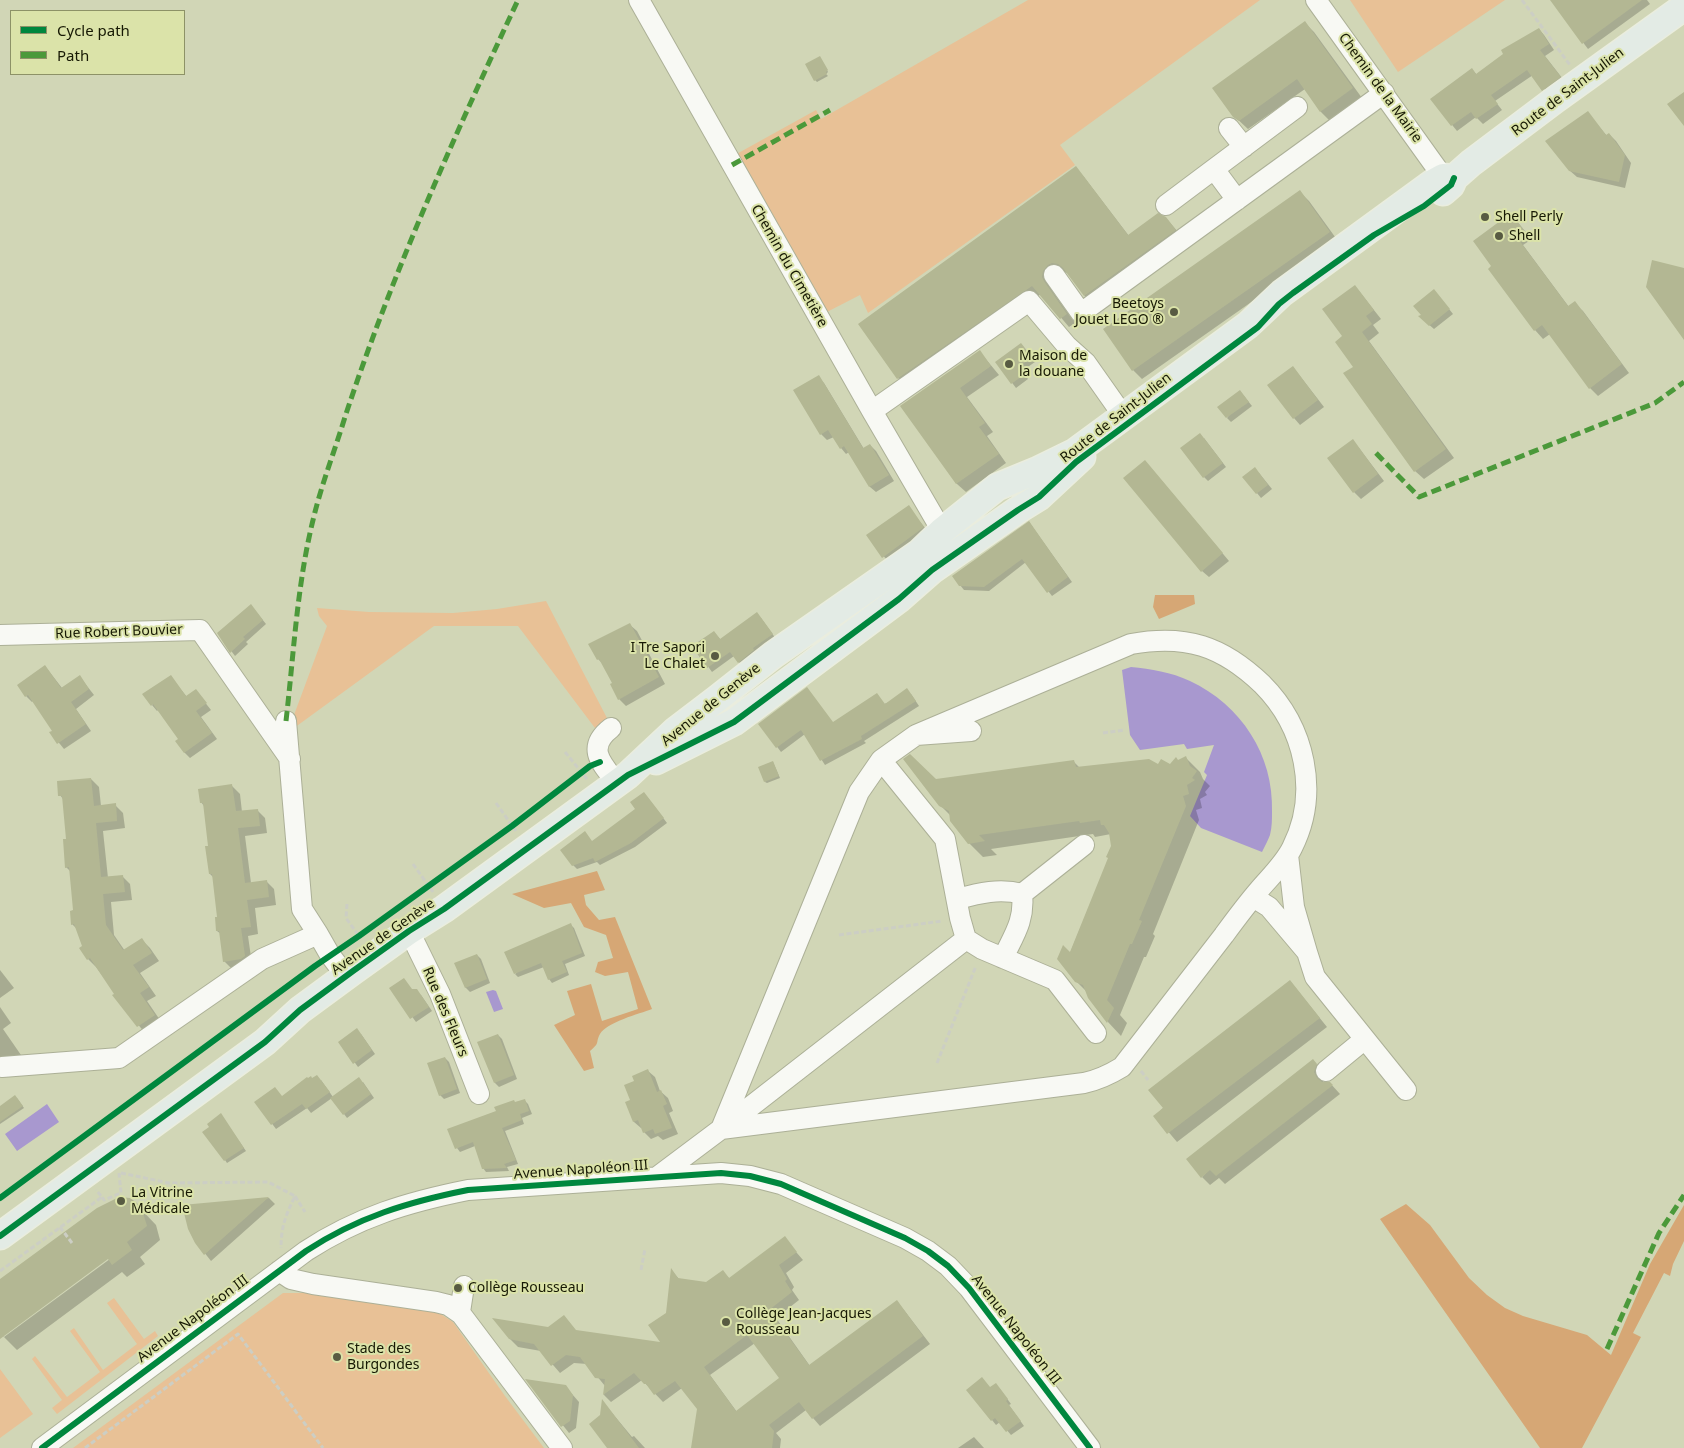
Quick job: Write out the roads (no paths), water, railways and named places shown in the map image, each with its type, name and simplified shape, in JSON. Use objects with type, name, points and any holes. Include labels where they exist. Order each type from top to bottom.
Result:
[{"type":"main road","name":"Route de Saint-Julien","points":[[793,679],[899,599],[925,562],[942,531],[997,487],[1075,452],[1248,325],[1282,293],[1449,177],[1684,7]]},
{"type":"main road","name":"Route de Saint-Julien","points":[[773,655],[853,599],[1010,516],[1040,497],[1076,462],[1258,326],[1279,304],[1293,293],[1374,235],[1424,206],[1451,185],[1449,177]]},
{"type":"main road","points":[[800,637],[817,661]]},
{"type":"main road","name":"Avenue de Genève","points":[[0,1236],[258,1047],[300,1010],[346,976],[409,931],[444,909],[699,726],[773,655]]},
{"type":"main road","name":"Avenue de Genève","points":[[699,726],[734,722],[793,679]]},
{"type":"street","name":"Chemin du Cimetière","points":[[639,0],[942,531]]},
{"type":"street","name":"Chemin de la Mairie","points":[[1316,0],[1384,93],[1449,177]]},
{"type":"street","points":[[1054,275],[1081,313],[1384,93]]},
{"type":"street","points":[[1166,205],[1297,107]]},
{"type":"street","points":[[1229,128],[1244,147]]},
{"type":"street","points":[[1214,169],[1237,200]]},
{"type":"street","points":[[872,411],[1029,301],[1067,346],[1086,363],[1117,406]]},
{"type":"street","name":"Rue Robert Bouvier","points":[[0,635],[200,630],[290,759]]},
{"type":"street","points":[[1151,641],[1179,641],[1209,648],[1233,660],[1267,689],[1290,719],[1298,738],[1306,771],[1306,796],[1297,835],[1288,855],[1253,897],[1122,1067],[1099,1079],[1084,1083],[721,1129],[859,792],[881,760],[916,735],[1131,644],[1151,641]]},
{"type":"street","points":[[286,721],[302,909],[330,955],[346,976]]},
{"type":"street","points":[[611,728],[599,742],[598,755],[600,762],[615,785]]},
{"type":"street","points":[[916,735],[971,731]]},
{"type":"street","points":[[881,760],[945,839],[959,908],[974,944],[1055,980],[1096,1033]]},
{"type":"street","points":[[1022,894],[1084,845]]},
{"type":"street","points":[[1288,855],[1294,906],[1315,977],[1406,1090]]},
{"type":"street","points":[[959,908],[982,892],[1012,891],[1022,894]]},
{"type":"street","points":[[1003,958],[1021,920],[1024,908],[1022,894]]},
{"type":"street","points":[[1253,897],[1269,907],[1307,952]]},
{"type":"street","name":"Rue des Fleurs","points":[[409,931],[440,994],[479,1094]]},
{"type":"street","points":[[2,1067],[119,1058],[262,959],[318,934]]},
{"type":"street","points":[[657,1177],[974,944]]},
{"type":"street","points":[[1326,1071],[1365,1039]]},
{"type":"street","name":"Avenue Napoléon III","points":[[42,1448],[285,1266],[345,1228],[391,1208],[476,1189],[721,1174],[750,1176],[781,1184],[887,1230],[928,1251],[948,1266],[969,1288],[1090,1448]]},
{"type":"street","points":[[285,1266],[291,1279],[436,1302],[448,1305],[460,1312],[562,1448]]},
{"type":"street","points":[[460,1312],[464,1286]]},
{"type":"street","points":[[479,1337],[505,1348]]},
{"type":"place","name":"Shell Perly","points":[[1485,217]]},
{"type":"place","name":"Shell","points":[[1499,236]]},
{"type":"place","name":"Beetoys Jouet LEGO ®","points":[[1174,312]]},
{"type":"place","name":"Maison de la douane","points":[[1009,364]]},
{"type":"place","name":"I Tre Sapori Le Chalet","points":[[715,656]]},
{"type":"place","name":"La Vitrine Médicale","points":[[121,1201]]},
{"type":"place","name":"Collège Rousseau","points":[[458,1288]]},
{"type":"place","name":"Collège Jean-Jacques Rousseau","points":[[726,1322]]},
{"type":"place","name":"Stade des Burgondes","points":[[337,1357]]}]
